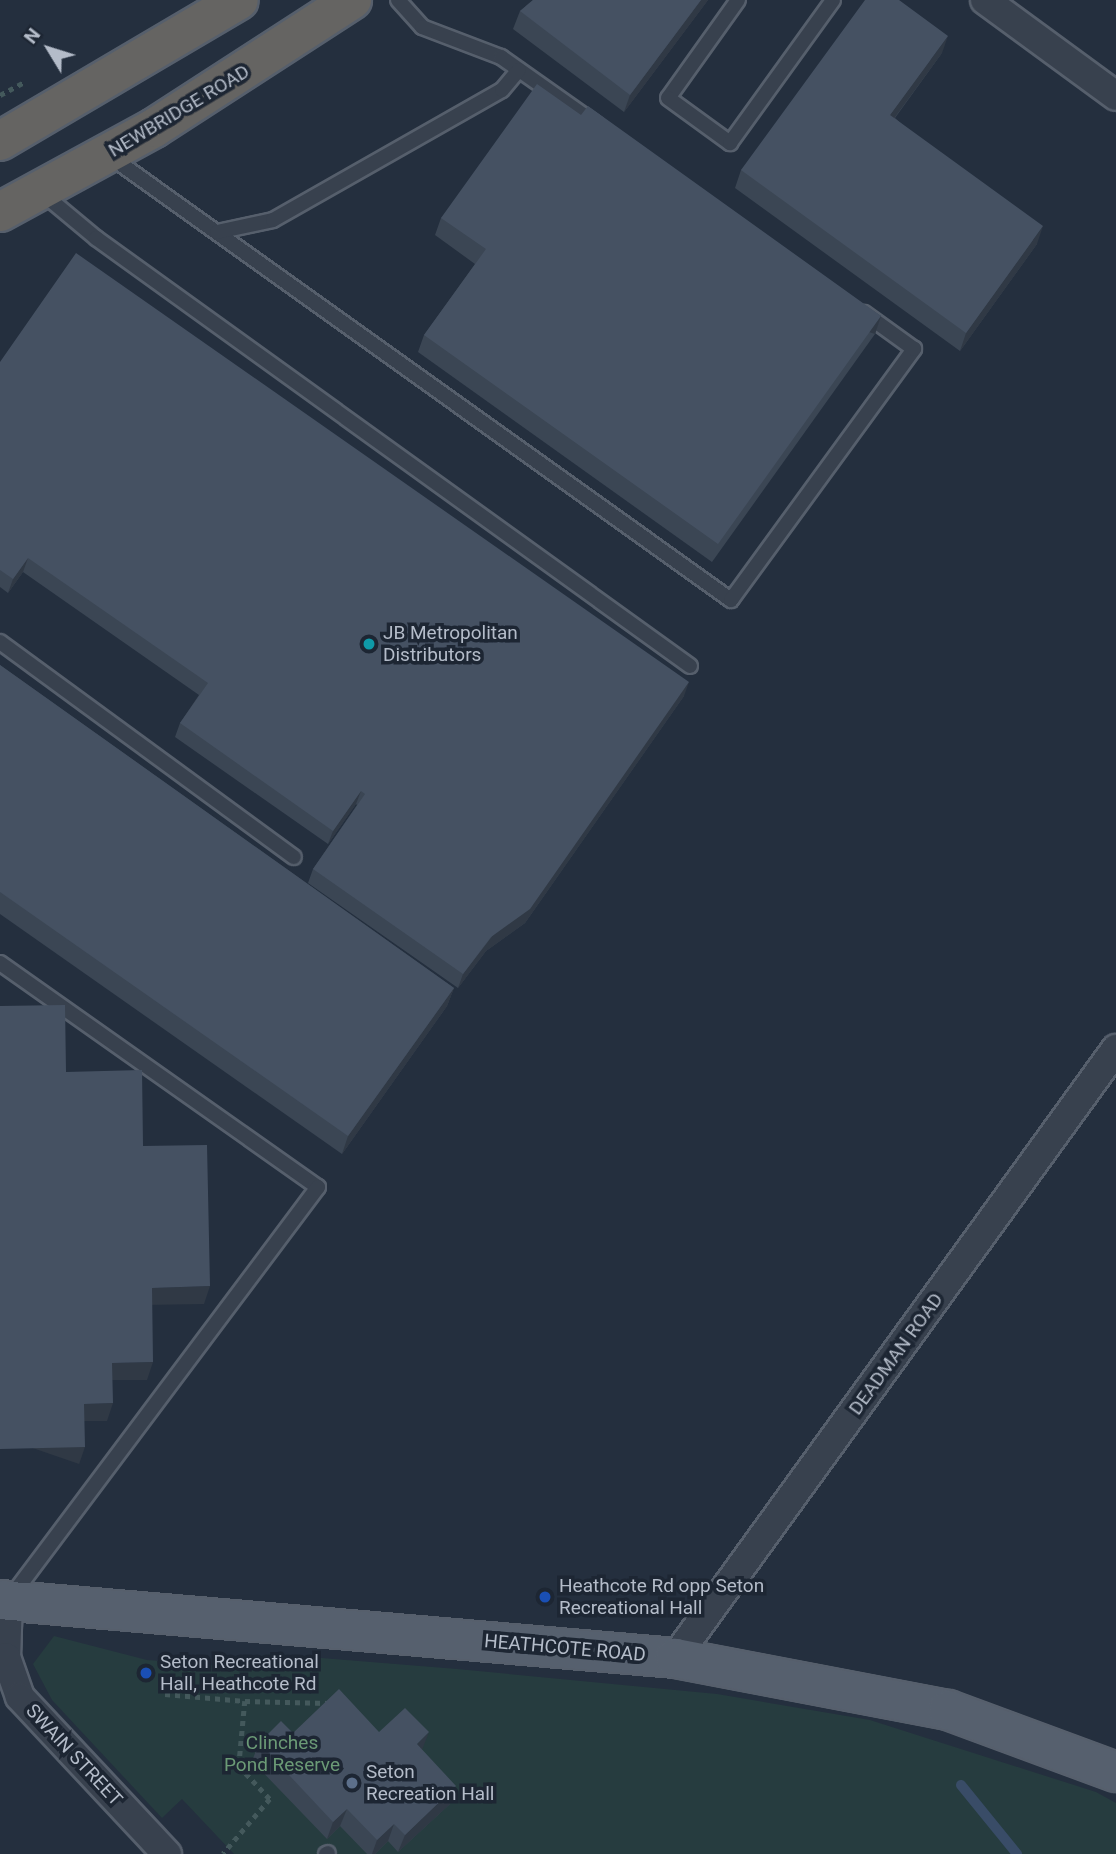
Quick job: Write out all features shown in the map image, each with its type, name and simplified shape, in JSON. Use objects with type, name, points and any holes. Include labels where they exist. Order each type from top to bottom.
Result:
[{"type":"highway","points":[[0,141],[239,0]]},
{"type":"highway","name":"NEWBRIDGE ROAD","points":[[0,212],[107,154],[352,0]]},
{"type":"main road","name":"HEATHCOTE ROAD","points":[[4,1600],[676,1658],[948,1710],[1116,1772]]},
{"type":"street","points":[[985,0],[1116,96]]},
{"type":"street","name":"DEADMAN ROAD","points":[[676,1658],[1116,1049]]},
{"type":"street","name":"SWAIN STREET","points":[[4,1600],[6,1657],[20,1697],[167,1854]]},
{"type":"lane","points":[[398,0],[422,27],[519,70],[610,134]]},
{"type":"lane","points":[[738,0],[668,98],[730,143],[833,0]]},
{"type":"lane","points":[[217,232],[273,220],[502,90],[519,70]]},
{"type":"lane","points":[[107,154],[731,600],[914,349],[846,301]]},
{"type":"lane","points":[[39,191],[96,238],[690,666]]},
{"type":"lane","points":[[0,642],[294,857]]},
{"type":"lane","points":[[0,963],[318,1187],[4,1600]]},
{"type":"path","points":[[165,1694],[245,1701],[336,1703]]},
{"type":"path","points":[[223,1854],[270,1799],[240,1766],[245,1701]]},
{"type":"green space","name":"Clinches Pond Reserve","points":[[54,1636],[147,1660],[213,1665],[272,1654],[457,1669],[717,1694],[870,1720],[1096,1792],[1116,1803],[1116,1854],[234,1854],[182,1799],[162,1818],[52,1700],[33,1664]]},
{"type":"building","points":[[533,0],[701,0],[630,95],[520,11]]},
{"type":"building","points":[[865,0],[899,0],[948,36],[890,115],[1043,226],[966,333],[741,170]]},
{"type":"building","points":[[537,84],[581,115],[588,106],[881,316],[718,544],[424,335],[486,249],[441,218]]},
{"type":"building","name":"JB Metropolitan Distributors","points":[[76,253],[689,682],[530,909],[491,937],[463,974],[313,869],[365,794],[361,791],[333,831],[180,723],[208,683],[28,558],[13,579],[0,570],[0,362]]},
{"type":"building","points":[[0,665],[454,988],[348,1136],[0,892]]},
{"type":"building","points":[[65,1005],[66,1072],[142,1070],[143,1146],[207,1145],[210,1286],[152,1288],[153,1362],[112,1363],[113,1403],[84,1404],[85,1447],[0,1449],[0,1006]]},
{"type":"building","name":"Seton Recreation Hall","points":[[339,1689],[379,1732],[405,1708],[429,1732],[417,1744],[456,1786],[405,1835],[394,1824],[377,1840],[347,1809],[333,1822],[259,1743],[281,1721],[293,1733]]},
{"type":"waterway","points":[[961,1785],[1017,1854]]},
{"type":"place","name":"JB Metropolitan Distributors","points":[[369,644]]},
{"type":"place","name":"Heathcote Rd opp Seton Recreational Hall","points":[[545,1597]]},
{"type":"place","name":"Seton Recreational Hall, Heathcote Rd","points":[[146,1673]]},
{"type":"place","name":"Seton Recreation Hall","points":[[352,1783]]}]
